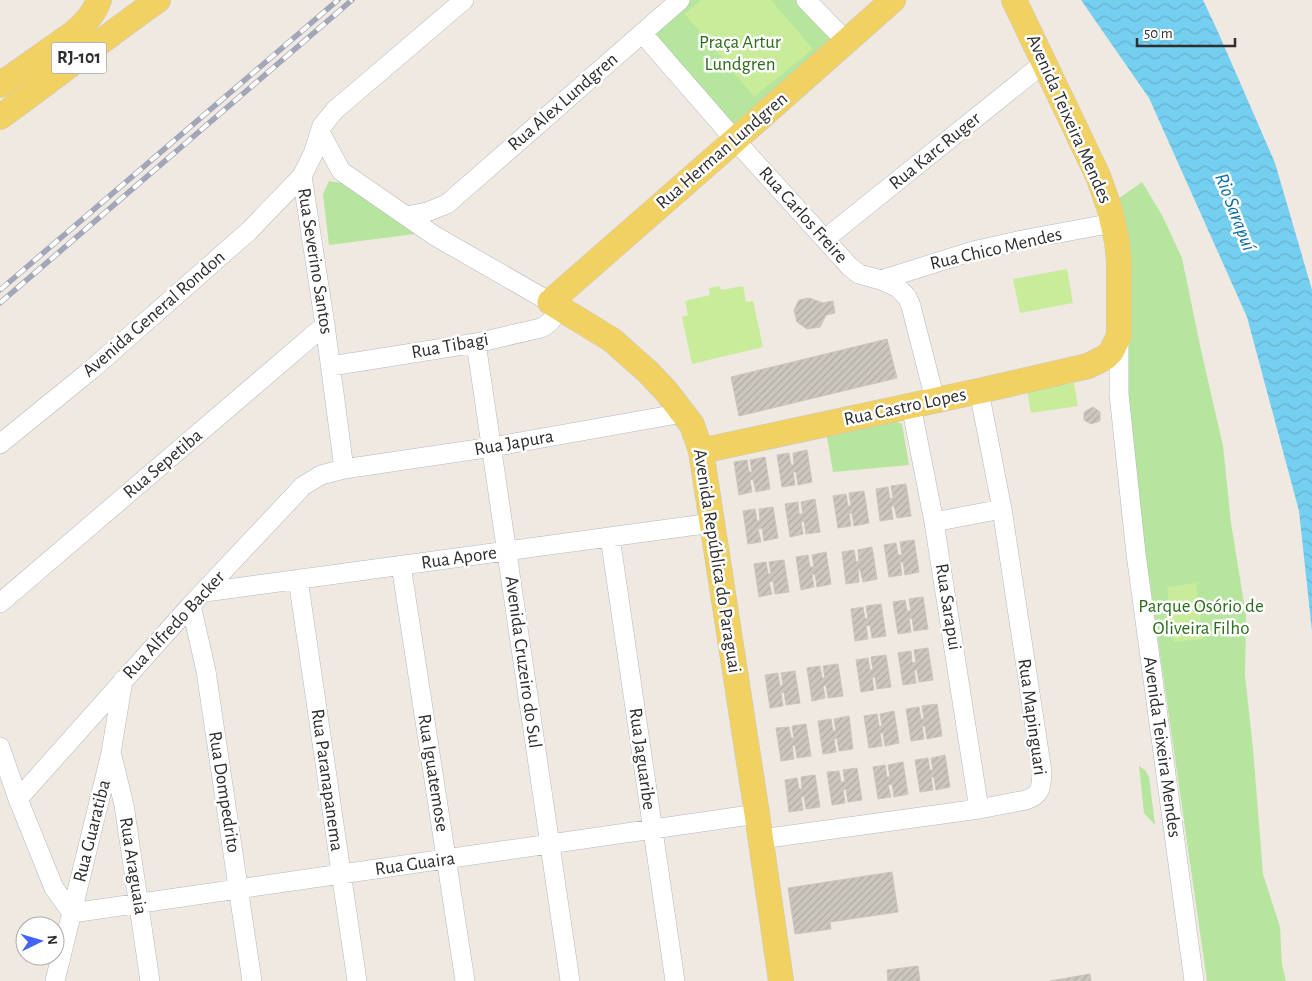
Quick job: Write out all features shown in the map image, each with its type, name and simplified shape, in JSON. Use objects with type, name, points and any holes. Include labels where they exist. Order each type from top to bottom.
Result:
[{"type":"main road","name":"RJ-101","points":[[0,85],[75,32],[92,14],[99,0]]},
{"type":"main road","name":"RJ-101","points":[[0,117],[158,0]]},
{"type":"main road","name":"Rua Herman Lundgren","points":[[555,305],[735,140],[893,0]]},
{"type":"main road","name":"Avenida Teixeira Mendes","points":[[1014,0],[1098,176],[1110,210],[1119,261],[1119,336]]},
{"type":"main road","name":"Avenida República do Paraguai","points":[[555,305],[612,340],[648,372],[666,391],[692,425],[701,451],[781,981]]},
{"type":"main road","points":[[1097,362],[1111,352],[1119,336]]},
{"type":"main road","name":"Rua Castro Lopes","points":[[701,451],[979,392],[1097,362]]},
{"type":"street","name":"Rua Severino Santos","points":[[344,469],[325,325],[302,176],[313,154],[322,126],[335,110],[464,0]]},
{"type":"street","name":"Rua Alex Lundgren","points":[[406,216],[428,212],[447,204],[680,0]]},
{"type":"street","points":[[806,0],[846,41]]},
{"type":"street","name":"Rua Carlos Freire","points":[[642,33],[735,140],[849,266],[859,274],[881,280],[898,288],[907,296],[911,306],[923,403]]},
{"type":"street","name":"Rua Karc Ruger","points":[[825,239],[1044,63]]},
{"type":"street","name":"Avenida República do Paraguai","points":[[320,132],[340,171],[439,238],[555,305]]},
{"type":"street","points":[[302,176],[315,172],[340,171]]},
{"type":"street","name":"Avenida General Rondon","points":[[0,444],[91,370],[249,231],[302,176]]},
{"type":"street","points":[[439,238],[440,221],[447,204]]},
{"type":"street","name":"Rua Chico Mendes","points":[[881,280],[974,251],[1022,240],[1113,224]]},
{"type":"street","name":"Rua Tibagi","points":[[330,366],[476,343],[547,326],[551,322],[555,305]]},
{"type":"street","name":"Rua Sepetiba","points":[[0,603],[325,325]]},
{"type":"street","name":"Avenida Teixeira Mendes","points":[[1119,336],[1118,394],[1136,554],[1194,981]]},
{"type":"street","name":"Avenida Cruzeiro do Sul","points":[[476,343],[570,981]]},
{"type":"street","points":[[1097,362],[1104,376],[1118,394]]},
{"type":"street","name":"Rua Mapinguari","points":[[761,839],[979,809],[1032,798],[1038,793],[1042,785],[1042,772],[1002,509],[979,392]]},
{"type":"street","name":"Rua Sarapui","points":[[923,403],[934,522],[979,809]]},
{"type":"street","name":"Rua Japura","points":[[344,469],[492,447],[683,413]]},
{"type":"street","name":"Rua Alfredo Backer","points":[[18,798],[191,605],[303,486],[321,475],[344,469]]},
{"type":"street","points":[[934,522],[1002,509]]},
{"type":"street","name":"Rua Apore","points":[[205,592],[712,524]]},
{"type":"street","name":"Rua Jaguaribe","points":[[610,537],[675,981]]},
{"type":"street","name":"Rua Iguatemose","points":[[400,565],[465,981]]},
{"type":"street","name":"Rua Paranapanema","points":[[298,579],[357,981]]},
{"type":"street","name":"Rua Dompedrito","points":[[191,605],[206,671],[252,981]]},
{"type":"street","name":"Rua Guaratiba","points":[[55,981],[111,753],[123,680]]},
{"type":"street","points":[[0,747],[54,888],[72,913]]},
{"type":"street","name":"Rua Araguaia","points":[[111,753],[124,805],[150,981]]},
{"type":"street","name":"Rua Guaira","points":[[72,913],[757,814]]},
{"type":"green space","name":"Praça Artur Lundgren","points":[[688,0],[799,0],[837,40],[736,128],[650,34]]},
{"type":"green space","points":[[701,0],[771,0],[813,49],[754,97],[685,14]]},
{"type":"green space","points":[[329,181],[341,183],[415,234],[329,245],[323,194]]},
{"type":"green space","name":"Parque Osório de Oliveira Filho","points":[[1142,182],[1162,215],[1182,258],[1223,446],[1231,523],[1246,616],[1245,675],[1263,874],[1280,927],[1282,964],[1286,981],[1207,981],[1140,514],[1128,393],[1129,249],[1118,199]]},
{"type":"green space","points":[[1067,269],[1073,303],[1020,313],[1013,279]]},
{"type":"green space","points":[[720,286],[721,290],[743,286],[746,302],[753,301],[763,347],[692,364],[682,317],[688,315],[685,301],[710,295],[709,288]]},
{"type":"green space","points":[[1074,383],[1078,406],[1031,413],[1027,390]]},
{"type":"green space","points":[[894,421],[902,424],[909,465],[833,472],[827,437]]},
{"type":"green space","points":[[1196,583],[1203,639],[1174,642],[1167,587]]},
{"type":"green space","points":[[1139,766],[1145,770],[1149,777],[1155,825],[1144,813]]},
{"type":"water","name":"Rio Sarapuí","points":[[1081,0],[1203,0],[1275,163],[1312,290],[1312,631],[1299,511],[1247,317],[1149,98]]},
{"type":"building","points":[[809,298],[823,303],[833,301],[835,313],[826,315],[820,327],[807,329],[797,322],[794,310],[799,300]]},
{"type":"building","points":[[887,339],[897,378],[739,416],[731,377]]},
{"type":"building","points":[[1093,407],[1100,412],[1100,421],[1091,424],[1084,420],[1084,412]]},
{"type":"building","points":[[807,450],[812,482],[798,485],[796,472],[793,472],[795,485],[782,487],[777,455],[789,453],[791,465],[794,465],[793,453]]},
{"type":"building","points":[[765,457],[770,489],[756,492],[753,479],[750,480],[752,492],[739,495],[734,462],[747,460],[749,472],[752,472],[750,460]]},
{"type":"building","points":[[906,484],[911,516],[897,518],[894,506],[891,506],[893,519],[880,521],[876,489],[888,487],[890,499],[893,498],[891,486]]},
{"type":"building","points":[[864,491],[869,523],[854,526],[852,513],[849,513],[851,526],[838,528],[833,496],[846,494],[848,506],[851,506],[849,493]]},
{"type":"building","points":[[815,499],[820,532],[806,534],[804,521],[801,522],[803,534],[790,537],[785,504],[798,502],[799,514],[803,514],[801,502]]},
{"type":"building","points":[[773,507],[778,538],[764,541],[762,528],[758,529],[761,542],[748,544],[743,511],[755,509],[757,521],[760,521],[759,509]]},
{"type":"building","points":[[914,540],[919,572],[905,575],[903,562],[900,562],[902,575],[889,577],[884,545],[896,543],[898,555],[902,555],[900,542]]},
{"type":"building","points":[[872,547],[877,579],[863,582],[860,569],[858,569],[859,582],[846,584],[842,552],[854,550],[856,562],[859,561],[858,550]]},
{"type":"building","points":[[826,552],[831,584],[817,587],[815,574],[812,575],[814,587],[801,590],[796,557],[808,555],[810,567],[814,567],[812,555]]},
{"type":"building","points":[[784,560],[789,592],[775,594],[773,581],[769,582],[772,594],[759,597],[754,564],[766,562],[768,574],[771,574],[769,562]]},
{"type":"building","points":[[923,597],[928,629],[914,631],[912,618],[909,619],[911,632],[898,634],[893,602],[905,600],[907,611],[911,611],[909,599]]},
{"type":"building","points":[[881,604],[886,636],[872,638],[870,625],[866,626],[868,639],[855,641],[851,609],[863,607],[865,619],[868,618],[866,606]]},
{"type":"building","points":[[928,648],[933,680],[919,682],[917,670],[914,670],[916,683],[903,685],[898,653],[911,651],[912,663],[916,662],[914,650]]},
{"type":"building","points":[[886,655],[891,687],[877,689],[875,677],[872,677],[874,690],[861,692],[856,660],[868,658],[870,670],[873,670],[871,657]]},
{"type":"building","points":[[838,664],[843,696],[828,698],[826,685],[823,686],[825,698],[812,701],[807,668],[820,666],[822,678],[825,678],[823,666]]},
{"type":"building","points":[[795,671],[800,703],[786,705],[784,692],[781,693],[783,706],[770,708],[765,675],[778,673],[780,686],[783,685],[781,673]]},
{"type":"building","points":[[937,704],[942,736],[927,739],[925,726],[922,726],[924,739],[911,741],[906,709],[919,707],[921,719],[924,719],[922,706]]},
{"type":"building","points":[[894,711],[899,743],[885,746],[883,733],[880,733],[882,746],[869,748],[864,716],[877,714],[879,726],[882,726],[880,714]]},
{"type":"building","points":[[849,716],[853,749],[839,751],[837,738],[834,739],[836,752],[823,754],[818,721],[831,719],[833,731],[836,731],[834,719]]},
{"type":"building","points":[[806,724],[811,756],[797,758],[795,745],[792,746],[794,759],[781,761],[776,728],[789,727],[791,738],[794,738],[792,726]]},
{"type":"building","points":[[945,755],[950,787],[936,790],[934,777],[931,777],[933,790],[920,792],[915,760],[928,758],[930,770],[933,770],[931,758]]},
{"type":"building","points":[[903,762],[908,794],[894,797],[892,784],[888,785],[891,797],[878,799],[873,767],[885,765],[887,777],[890,777],[888,765]]},
{"type":"building","points":[[857,768],[862,800],[848,802],[846,789],[843,790],[845,803],[832,805],[827,772],[839,771],[841,782],[845,782],[843,770]]},
{"type":"building","points":[[815,775],[820,807],[806,809],[804,796],[801,797],[803,810],[789,812],[785,780],[797,778],[799,789],[802,789],[801,777]]},
{"type":"building","points":[[892,872],[898,912],[830,922],[831,929],[795,934],[788,888]]},
{"type":"building","points":[[918,966],[920,981],[888,981],[887,970]]},
{"type":"building","points":[[1090,974],[1091,981],[1050,981]]},
{"type":"railway","points":[[0,290],[338,0]]},
{"type":"railway","points":[[0,303],[352,0]]}]
